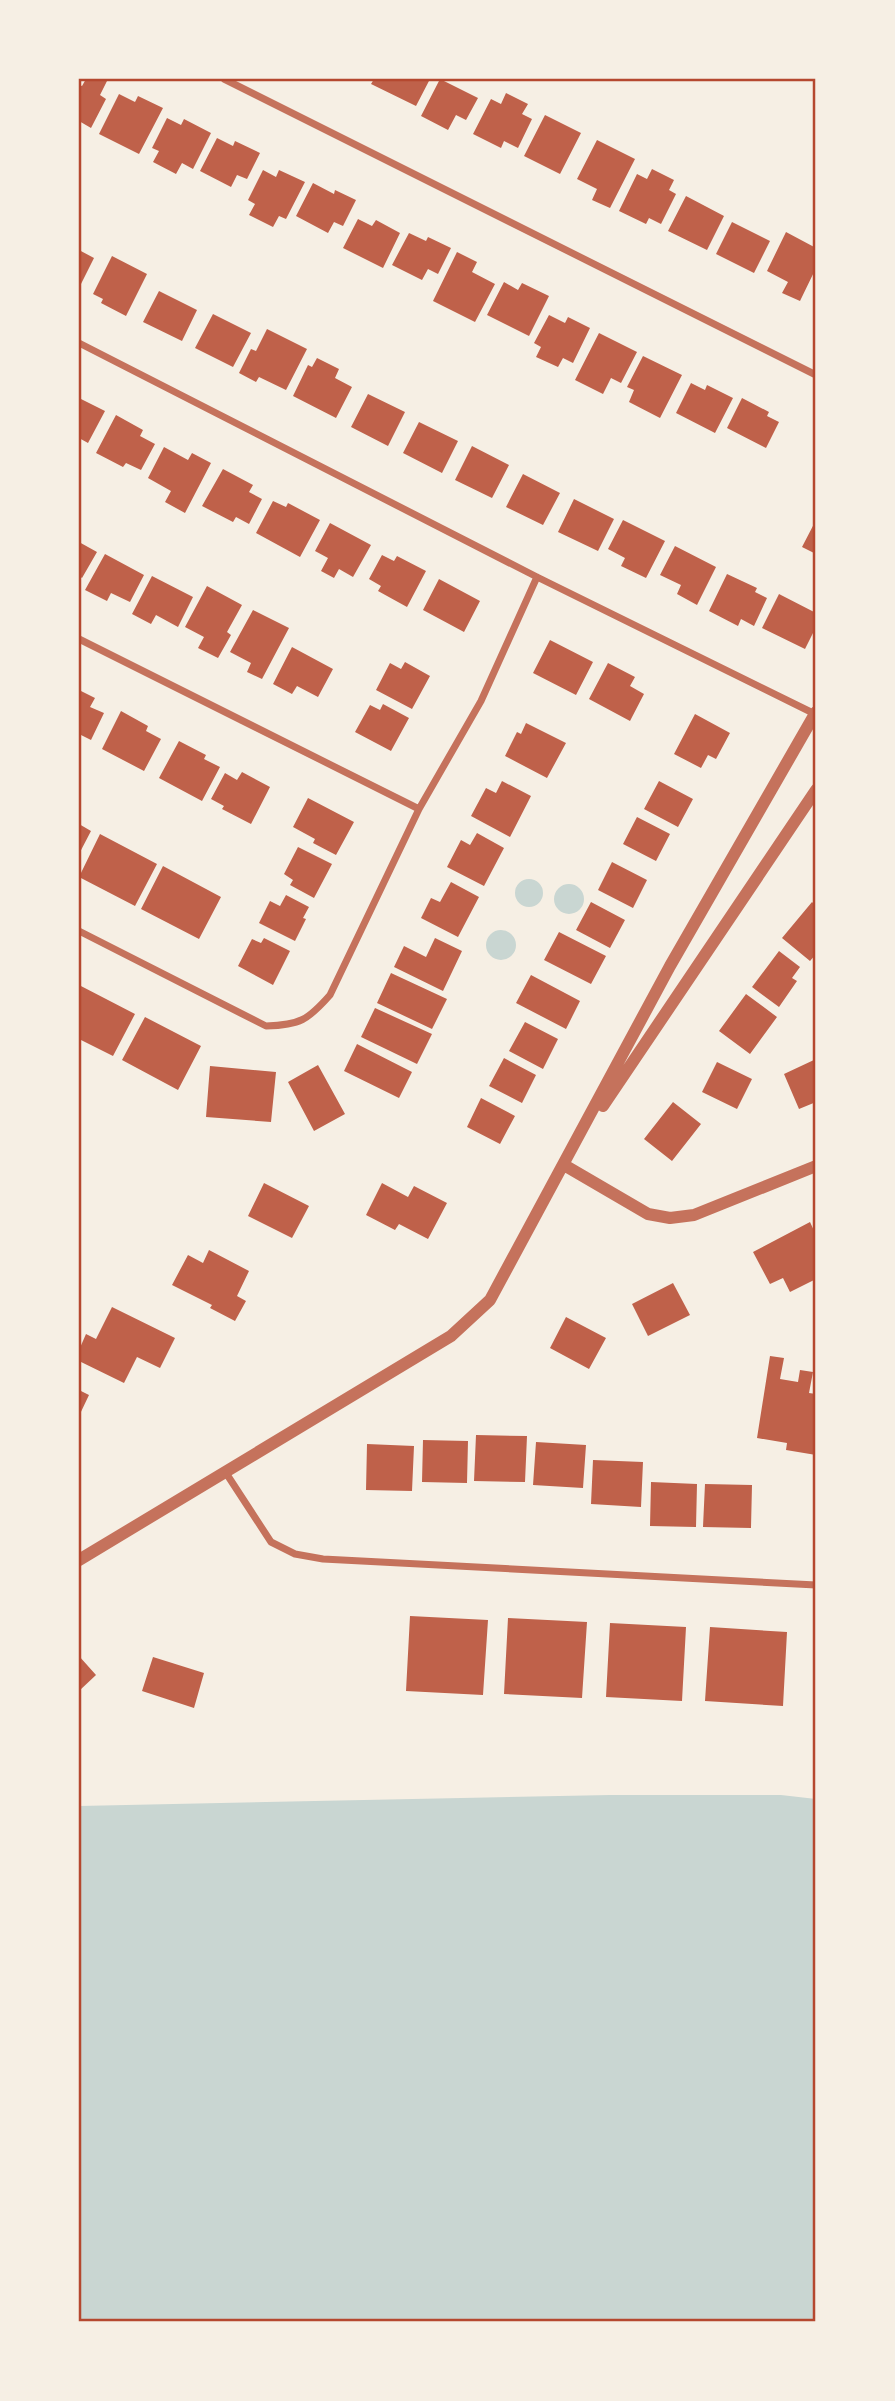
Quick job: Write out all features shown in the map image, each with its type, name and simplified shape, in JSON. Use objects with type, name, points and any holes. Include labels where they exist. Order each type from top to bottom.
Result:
[{"type":"street","points":[[223,79],[816,375]]},
{"type":"street","points":[[79,343],[537,577],[816,713],[670,966],[490,1300],[452,1336],[79,1560]]},
{"type":"street","points":[[79,931],[266,1026],[291,1025],[313,1014],[330,995],[419,809],[481,701],[537,577]]},
{"type":"street","points":[[79,639],[419,809]]},
{"type":"street","points":[[564,1165],[816,790]]},
{"type":"street","points":[[564,1165],[648,1214],[670,1218],[694,1215],[816,1166]]},
{"type":"street","points":[[226,1473],[271,1542],[295,1554],[323,1559],[816,1585]]},
{"type":"shaded area","points":[[529,879],[539,883],[543,893],[539,903],[529,907],[519,903],[515,893],[519,883]]},
{"type":"shaded area","points":[[569,884],[580,888],[584,899],[580,910],[569,914],[558,910],[554,899],[558,888]]},
{"type":"shaded area","points":[[501,930],[512,934],[516,945],[512,956],[501,960],[490,956],[486,945],[490,934]]},
{"type":"shaded area","points":[[610,1795],[781,1795],[816,1799],[816,2322],[79,2322],[79,1806]]},
{"type":"building","points":[[86,79],[107,81],[100,95],[106,99],[91,128],[79,121],[79,85],[82,86]]},
{"type":"building","points":[[374,79],[430,79],[416,106],[371,84]]},
{"type":"building","points":[[440,79],[478,98],[466,120],[456,115],[448,130],[421,116]]},
{"type":"building","points":[[506,93],[528,104],[522,114],[532,119],[518,148],[504,141],[501,148],[473,134],[491,99],[501,104]]},
{"type":"building","points":[[119,94],[135,102],[138,96],[163,108],[139,154],[99,134]]},
{"type":"building","points":[[545,115],[581,133],[560,174],[524,156]]},
{"type":"building","points":[[167,118],[181,125],[184,119],[211,133],[193,169],[182,163],[176,174],[153,162],[159,151],[152,148]]},
{"type":"building","points":[[217,138],[233,146],[235,141],[260,153],[247,179],[237,175],[231,187],[200,171]]},
{"type":"building","points":[[597,140],[635,159],[610,208],[592,200],[597,189],[577,179]]},
{"type":"building","points":[[652,169],[674,180],[669,190],[676,194],[661,224],[649,218],[646,224],[619,211],[637,174],[647,179]]},
{"type":"building","points":[[263,170],[276,177],[279,170],[305,182],[286,219],[279,216],[273,227],[249,215],[255,204],[248,200]]},
{"type":"building","points":[[313,183],[334,194],[335,190],[356,200],[343,226],[334,222],[328,233],[296,216]]},
{"type":"building","points":[[686,196],[724,216],[707,250],[668,231]]},
{"type":"building","points":[[358,219],[372,226],[376,220],[400,233],[383,268],[343,248]]},
{"type":"building","points":[[732,222],[770,241],[754,273],[716,254]]},
{"type":"building","points":[[786,232],[816,248],[816,268],[800,301],[782,293],[788,282],[767,271]]},
{"type":"building","points":[[409,233],[426,241],[428,237],[451,248],[438,274],[428,269],[422,280],[392,265]]},
{"type":"building","points":[[79,250],[94,258],[79,288]]},
{"type":"building","points":[[457,252],[477,262],[472,272],[495,284],[475,322],[433,301]]},
{"type":"building","points":[[112,256],[147,274],[126,316],[101,303],[103,299],[93,294]]},
{"type":"building","points":[[504,282],[518,290],[522,283],[549,296],[529,336],[487,315]]},
{"type":"building","points":[[159,291],[197,310],[182,341],[143,322]]},
{"type":"building","points":[[213,314],[251,333],[233,367],[195,348]]},
{"type":"building","points":[[549,315],[565,323],[568,317],[590,328],[573,363],[563,358],[558,367],[536,357],[541,347],[534,343]]},
{"type":"building","points":[[267,329],[307,349],[286,390],[259,377],[256,382],[239,373],[251,349],[256,351]]},
{"type":"building","points":[[599,333],[637,352],[621,383],[611,378],[603,394],[575,380]]},
{"type":"building","points":[[643,356],[682,375],[660,418],[629,402],[634,390],[627,387]]},
{"type":"building","points":[[317,358],[339,369],[335,378],[352,387],[336,418],[293,396],[308,365],[312,367]]},
{"type":"building","points":[[691,383],[705,390],[707,385],[733,398],[715,433],[676,413]]},
{"type":"building","points":[[368,394],[405,412],[388,446],[351,427]]},
{"type":"building","points":[[79,398],[105,411],[88,443],[79,438]]},
{"type":"building","points":[[742,398],[769,412],[767,416],[779,422],[766,448],[727,428]]},
{"type":"building","points":[[116,415],[143,430],[140,436],[155,444],[141,470],[126,463],[123,467],[96,453]]},
{"type":"building","points":[[419,422],[458,441],[442,473],[403,453]]},
{"type":"building","points":[[472,446],[509,465],[492,498],[455,480]]},
{"type":"building","points":[[164,447],[188,460],[192,453],[211,463],[185,513],[165,502],[171,491],[148,478]]},
{"type":"building","points":[[223,469],[253,485],[249,492],[262,499],[249,524],[236,517],[233,522],[202,506]]},
{"type":"building","points":[[523,474],[560,493],[543,525],[506,507]]},
{"type":"building","points":[[574,499],[614,519],[598,551],[558,532]]},
{"type":"building","points":[[273,501],[286,507],[288,503],[320,520],[300,557],[256,533]]},
{"type":"building","points":[[623,520],[665,541],[646,578],[621,566],[625,558],[608,549]]},
{"type":"building","points":[[816,520],[816,554],[802,547]]},
{"type":"building","points":[[330,523],[371,545],[353,577],[339,569],[334,578],[321,571],[328,558],[315,551]]},
{"type":"building","points":[[79,542],[97,552],[82,578],[79,576]]},
{"type":"building","points":[[675,546],[716,567],[697,605],[677,594],[681,585],[660,575]]},
{"type":"building","points":[[105,554],[144,575],[130,602],[111,593],[107,601],[85,590]]},
{"type":"building","points":[[382,555],[394,561],[397,556],[426,571],[407,607],[378,591],[381,586],[369,579]]},
{"type":"building","points":[[727,574],[757,588],[755,592],[767,598],[754,626],[741,619],[738,626],[709,611]]},
{"type":"building","points":[[152,576],[193,597],[178,627],[156,615],[151,624],[132,614]]},
{"type":"building","points":[[439,579],[480,601],[464,632],[423,610]]},
{"type":"building","points":[[207,586],[242,605],[227,632],[231,635],[218,658],[198,648],[204,637],[185,627]]},
{"type":"building","points":[[779,594],[816,613],[816,627],[805,649],[762,628]]},
{"type":"building","points":[[253,610],[289,628],[262,679],[247,672],[251,663],[230,652]]},
{"type":"building","points":[[550,640],[593,662],[576,695],[533,673]]},
{"type":"building","points":[[292,647],[333,669],[318,697],[297,686],[292,694],[273,684]]},
{"type":"building","points":[[405,662],[430,676],[412,709],[376,690],[390,663],[401,669]]},
{"type":"building","points":[[608,663],[635,677],[630,686],[644,694],[630,721],[589,699]]},
{"type":"building","points":[[79,690],[95,698],[90,707],[104,713],[91,740],[79,734]]},
{"type":"building","points":[[383,704],[409,718],[391,751],[355,732],[370,705],[380,710]]},
{"type":"building","points":[[121,711],[148,726],[146,731],[161,739],[144,771],[102,749]]},
{"type":"building","points":[[695,714],[730,733],[716,759],[708,755],[701,768],[674,754]]},
{"type":"building","points":[[526,723],[566,743],[547,778],[505,756],[517,732],[521,734]]},
{"type":"building","points":[[179,741],[206,755],[204,759],[220,767],[202,801],[159,778]]},
{"type":"building","points":[[242,772],[270,787],[251,824],[222,809],[224,806],[211,799],[225,773],[237,780]]},
{"type":"building","points":[[502,781],[531,796],[510,837],[471,816],[486,788],[496,793]]},
{"type":"building","points":[[659,781],[693,799],[678,827],[644,809]]},
{"type":"building","points":[[308,798],[354,822],[336,855],[313,843],[315,839],[293,827]]},
{"type":"building","points":[[637,817],[670,834],[656,861],[623,844]]},
{"type":"building","points":[[79,824],[91,831],[79,854]]},
{"type":"building","points":[[477,833],[504,848],[484,886],[447,867],[461,840],[470,845]]},
{"type":"building","points":[[100,834],[157,864],[135,906],[79,877]]},
{"type":"building","points":[[298,847],[332,864],[314,898],[290,885],[293,880],[284,874]]},
{"type":"building","points":[[612,862],[647,880],[633,908],[598,890]]},
{"type":"building","points":[[163,866],[221,897],[199,939],[141,909]]},
{"type":"building","points":[[451,882],[479,897],[458,937],[421,918],[431,898],[440,902]]},
{"type":"building","points":[[286,895],[309,907],[295,941],[259,923],[270,901],[280,906]]},
{"type":"building","points":[[591,902],[625,920],[610,948],[576,930]]},
{"type":"building","points":[[812,902],[816,906],[816,954],[810,961],[782,938]]},
{"type":"building","points":[[559,932],[606,956],[591,984],[544,960]]},
{"type":"building","points":[[264,938],[290,951],[273,985],[238,966],[252,939],[261,943]]},
{"type":"building","points":[[435,938],[462,951],[443,991],[394,967],[404,946],[426,957]]},
{"type":"building","points":[[779,951],[800,967],[792,978],[797,981],[779,1007],[752,987]]},
{"type":"building","points":[[391,973],[447,999],[432,1029],[377,1003]]},
{"type":"building","points":[[531,975],[580,1001],[566,1029],[516,1003]]},
{"type":"building","points":[[79,985],[135,1014],[113,1056],[79,1039]]},
{"type":"building","points":[[746,994],[777,1017],[750,1054],[719,1031]]},
{"type":"building","points":[[375,1008],[432,1034],[417,1064],[361,1037]]},
{"type":"building","points":[[145,1017],[201,1046],[178,1090],[122,1060]]},
{"type":"building","points":[[525,1022],[558,1039],[543,1069],[509,1051]]},
{"type":"building","points":[[357,1044],[412,1072],[399,1098],[344,1071]]},
{"type":"building","points":[[504,1058],[536,1075],[522,1103],[489,1086]]},
{"type":"building","points":[[816,1059],[816,1102],[799,1109],[784,1074]]},
{"type":"building","points":[[717,1062],[752,1079],[737,1109],[702,1092]]},
{"type":"building","points":[[318,1065],[345,1114],[314,1131],[288,1082]]},
{"type":"building","points":[[210,1066],[276,1072],[271,1122],[206,1117]]},
{"type":"building","points":[[481,1098],[515,1116],[500,1144],[467,1127]]},
{"type":"building","points":[[673,1102],[701,1124],[672,1161],[644,1139]]},
{"type":"building","points":[[264,1183],[309,1206],[292,1238],[248,1216]]},
{"type":"building","points":[[382,1183],[408,1197],[414,1186],[447,1203],[428,1239],[399,1224],[395,1230],[366,1215]]},
{"type":"building","points":[[810,1222],[816,1235],[816,1260],[813,1261],[816,1279],[790,1292],[783,1278],[770,1284],[753,1252]]},
{"type":"building","points":[[209,1250],[249,1271],[237,1296],[246,1301],[235,1321],[210,1308],[212,1305],[172,1285],[188,1255],[203,1263]]},
{"type":"building","points":[[673,1283],[690,1315],[648,1336],[632,1304]]},
{"type":"building","points":[[112,1307],[175,1338],[160,1368],[137,1357],[124,1383],[79,1361],[79,1350],[86,1334],[96,1339]]},
{"type":"building","points":[[566,1317],[606,1338],[589,1369],[550,1348]]},
{"type":"building","points":[[770,1356],[784,1358],[780,1379],[798,1382],[800,1370],[813,1372],[809,1393],[816,1394],[816,1455],[786,1450],[787,1443],[757,1438]]},
{"type":"building","points":[[79,1390],[89,1395],[79,1416]]},
{"type":"building","points":[[476,1435],[527,1436],[525,1482],[474,1481]]},
{"type":"building","points":[[423,1440],[468,1441],[467,1483],[422,1482]]},
{"type":"building","points":[[536,1442],[586,1445],[583,1488],[533,1485]]},
{"type":"building","points":[[367,1444],[414,1446],[412,1491],[366,1490]]},
{"type":"building","points":[[593,1460],[643,1462],[641,1507],[591,1504]]},
{"type":"building","points":[[651,1482],[697,1484],[696,1527],[650,1526]]},
{"type":"building","points":[[705,1484],[752,1485],[751,1528],[703,1527]]},
{"type":"building","points":[[410,1616],[488,1620],[483,1695],[406,1691]]},
{"type":"building","points":[[508,1618],[587,1622],[582,1698],[504,1694]]},
{"type":"building","points":[[610,1623],[686,1627],[682,1701],[606,1697]]},
{"type":"building","points":[[710,1627],[787,1632],[783,1706],[705,1701]]},
{"type":"building","points":[[79,1656],[96,1675],[79,1691]]},
{"type":"building","points":[[153,1657],[204,1673],[194,1708],[142,1691]]}]
